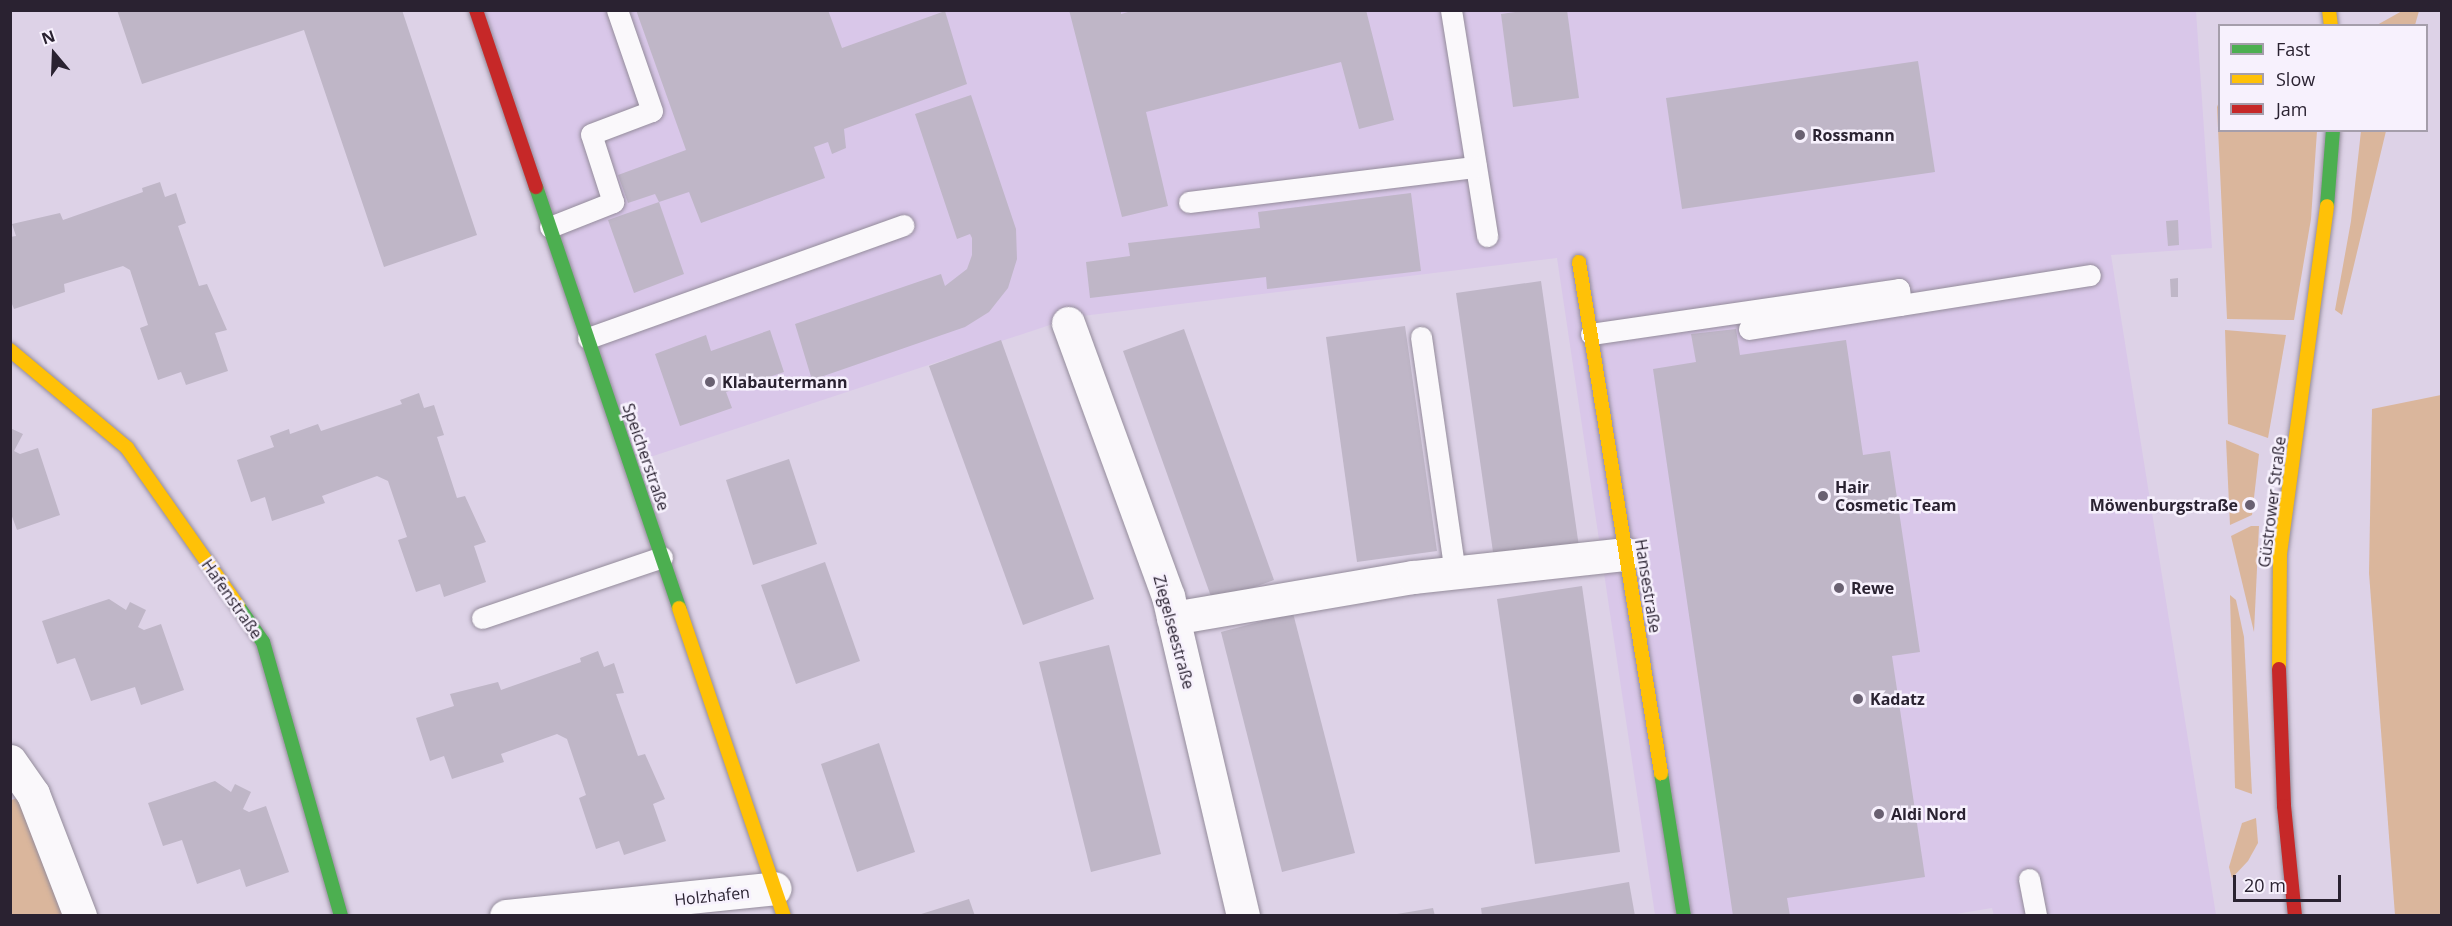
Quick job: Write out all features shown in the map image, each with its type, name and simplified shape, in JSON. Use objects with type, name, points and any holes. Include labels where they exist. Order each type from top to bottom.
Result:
[{"type":"street","name":"Speicherstraße","points":[[476,10],[779,902]]},
{"type":"street","name":"Güstrower Straße","points":[[2291,915],[2278,675],[2280,554],[2327,212],[2333,132]]},
{"type":"street","name":"Hansestraße","points":[[1579,262],[1684,915]]},
{"type":"street","name":"Ziegelseestraße","points":[[1068,323],[1173,618],[1243,915]]},
{"type":"street","name":"Hafenstraße","points":[[10,350],[127,448],[263,642],[341,915]]},
{"type":"street","points":[[1173,618],[1455,572],[1626,554]]},
{"type":"street","points":[[10,761],[33,794],[80,915]]},
{"type":"street","name":"Holzhafen","points":[[506,915],[779,902]]},
{"type":"lane","points":[[550,228],[613,202],[591,134],[652,111],[617,10]]},
{"type":"lane","points":[[1451,10],[1487,236]]},
{"type":"lane","points":[[1190,201],[1476,167]]},
{"type":"lane","points":[[588,338],[903,225]]},
{"type":"lane","points":[[1749,329],[2090,275]]},
{"type":"lane","points":[[1591,334],[1899,289],[1901,305]]},
{"type":"lane","points":[[1421,337],[1455,572]]},
{"type":"lane","points":[[482,618],[662,557]]},
{"type":"lane","points":[[2029,879],[2036,915]]},
{"type":"shaded area","points":[[476,11],[2196,11],[2212,248],[2111,255],[2216,915],[1994,916],[1992,908],[1944,916],[1655,915],[1557,258],[1074,317],[632,463]]},
{"type":"shaded area","points":[[2402,11],[2419,11],[2415,24],[2379,24]]},
{"type":"shaded area","points":[[2218,132],[2317,132],[2311,219],[2294,320],[2227,319]]},
{"type":"shaded area","points":[[2361,132],[2386,132],[2342,315],[2335,310],[2351,221]]},
{"type":"shaded area","points":[[2225,330],[2286,335],[2268,438],[2228,424]]},
{"type":"shaded area","points":[[2441,395],[2441,915],[2395,915],[2369,573],[2372,409]]},
{"type":"shaded area","points":[[2226,440],[2259,454],[2252,515],[2230,525]]},
{"type":"shaded area","points":[[2251,526],[2259,526],[2254,632],[2231,536]]},
{"type":"shaded area","points":[[2230,595],[2236,600],[2244,637],[2252,794],[2235,788]]},
{"type":"shaded area","points":[[33,794],[80,915],[11,916],[11,800]]},
{"type":"shaded area","points":[[2256,818],[2258,843],[2248,861],[2232,878],[2229,867],[2242,823]]},
{"type":"building","points":[[117,10],[402,10],[477,235],[384,267],[304,30],[142,84]]},
{"type":"building","points":[[636,10],[828,10],[842,48],[945,11],[967,84],[844,129],[846,148],[832,154],[828,142],[814,147],[825,178],[701,223],[689,192],[659,202],[655,194],[628,203],[618,175],[686,150]]},
{"type":"building","points":[[1069,10],[1121,10],[1121,14],[1135,10],[1366,10],[1394,120],[1359,129],[1341,62],[1146,112],[1168,206],[1122,217]]},
{"type":"building","points":[[1530,10],[1567,10],[1579,98],[1513,107],[1501,14]]},
{"type":"building","name":"Rossmann","points":[[1918,61],[1935,172],[1682,209],[1666,98]]},
{"type":"building","points":[[971,95],[1016,229],[1017,259],[1008,288],[989,312],[965,327],[812,380],[795,324],[941,274],[945,286],[967,269],[972,255],[972,238],[970,234],[957,239],[915,114]]},
{"type":"building","points":[[160,182],[165,197],[176,193],[186,223],[178,226],[199,286],[207,284],[227,330],[215,333],[228,371],[186,385],[181,372],[158,380],[140,328],[148,325],[130,270],[123,266],[64,284],[65,292],[14,309],[10,299],[10,237],[16,236],[12,224],[60,213],[63,220],[143,192],[142,188]]},
{"type":"building","points":[[1411,193],[1421,271],[1267,289],[1266,277],[1090,298],[1086,262],[1130,256],[1128,243],[1260,228],[1258,212]]},
{"type":"building","points":[[659,202],[684,274],[634,293],[608,220]]},
{"type":"building","points":[[2178,220],[2179,245],[2168,246],[2166,221]]},
{"type":"building","points":[[2178,278],[2178,297],[2171,297],[2170,279]]},
{"type":"building","points":[[1541,281],[1579,547],[1494,559],[1456,293]]},
{"type":"building","points":[[1405,326],[1437,551],[1357,562],[1326,337]]},
{"type":"building","points":[[1184,329],[1274,580],[1213,602],[1123,351]]},
{"type":"building","points":[[1736,329],[1740,355],[1846,340],[1863,455],[1890,451],[1920,652],[1892,656],[1925,877],[1787,898],[1790,916],[1733,916],[1653,369],[1696,362],[1691,334]]},
{"type":"building","name":"Klabautermann","points":[[770,330],[784,372],[726,392],[732,408],[680,426],[655,354],[706,335],[711,351]]},
{"type":"building","points":[[1001,340],[1094,599],[1023,625],[929,366]]},
{"type":"building","points":[[419,393],[424,408],[434,405],[444,435],[437,437],[457,498],[465,496],[486,542],[474,546],[486,582],[444,597],[440,584],[416,592],[398,540],[407,537],[388,481],[377,476],[322,496],[325,503],[272,521],[265,497],[251,502],[237,460],[274,447],[270,436],[289,429],[290,434],[318,424],[321,431],[402,404],[400,400]]},
{"type":"building","points":[[10,428],[23,434],[14,451],[20,454],[38,448],[60,515],[17,530],[10,511]]},
{"type":"building","points":[[789,459],[817,544],[753,565],[726,480]]},
{"type":"building","points":[[825,562],[860,661],[796,684],[761,585]]},
{"type":"building","points":[[1582,586],[1620,852],[1535,864],[1497,599]]},
{"type":"building","points":[[109,599],[126,610],[130,602],[146,610],[138,627],[144,630],[161,624],[184,690],[141,705],[135,687],[91,701],[75,658],[57,664],[42,621]]},
{"type":"building","points":[[1293,613],[1355,853],[1282,872],[1221,632]]},
{"type":"building","points":[[1109,645],[1161,854],[1091,872],[1039,662]]},
{"type":"building","points":[[598,651],[604,667],[614,663],[624,693],[616,694],[638,756],[645,754],[665,799],[653,804],[666,841],[624,855],[619,841],[596,849],[579,798],[586,795],[567,739],[557,734],[501,754],[504,762],[452,779],[444,756],[430,761],[416,718],[454,706],[450,694],[498,682],[501,690],[581,662],[580,658]]},
{"type":"building","points":[[879,743],[915,852],[857,872],[821,764]]},
{"type":"building","points":[[215,781],[231,792],[235,784],[251,792],[243,809],[249,812],[266,806],[289,872],[246,887],[240,869],[197,884],[182,840],[163,846],[148,803]]},
{"type":"building","points":[[1629,882],[1635,916],[1482,916],[1481,908]]},
{"type":"building","points":[[969,899],[975,916],[918,916],[918,915]]},
{"type":"building","points":[[1433,908],[1435,916],[1397,916],[1397,914]]},
{"type":"traffic: fast","points":[[2327,206],[2333,132]]},
{"type":"traffic: fast","points":[[536,187],[679,608]]},
{"type":"traffic: fast","points":[[238,606],[263,642],[341,916]]},
{"type":"traffic: fast","points":[[1661,773],[1684,916]]},
{"type":"traffic: slow","points":[[2329,10],[2331,24]]},
{"type":"traffic: slow","points":[[2279,669],[2280,554],[2327,206]]},
{"type":"traffic: slow","points":[[1579,262],[1661,773]]},
{"type":"traffic: slow","points":[[10,350],[127,448],[238,606]]},
{"type":"traffic: slow","points":[[679,608],[784,916]]},
{"type":"traffic: jam","points":[[476,10],[536,187]]},
{"type":"traffic: jam","points":[[2279,669],[2284,806],[2295,916]]},
{"type":"place","name":"Rossmann","points":[[1800,135]]},
{"type":"place","name":"Klabautermann","points":[[710,382]]},
{"type":"place","name":"Hair Cosmetic Team","points":[[1823,496]]},
{"type":"place","name":"Möwenburgstraße","points":[[2250,505]]},
{"type":"place","name":"Rewe","points":[[1839,588]]},
{"type":"place","name":"Kadatz","points":[[1858,699]]},
{"type":"place","name":"Aldi Nord","points":[[1879,814]]}]
